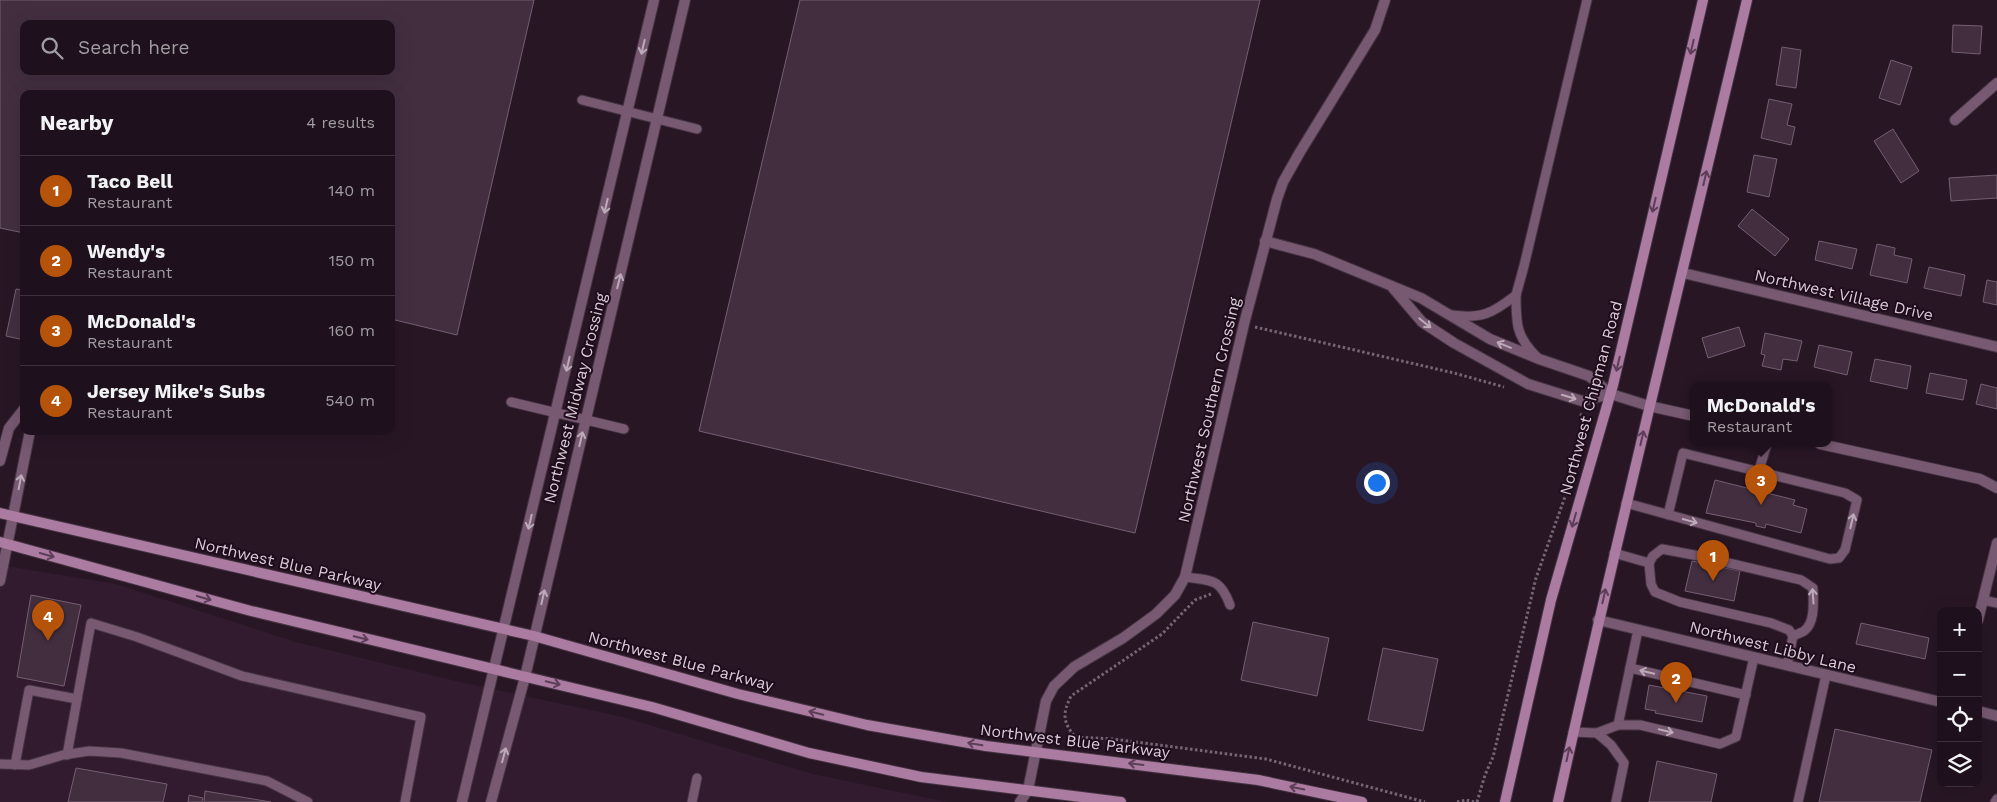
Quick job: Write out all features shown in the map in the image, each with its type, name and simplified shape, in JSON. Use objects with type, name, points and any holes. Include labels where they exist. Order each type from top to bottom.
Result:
[{"type":"street","name":"Northwest Midway Crossing","points":[[462,802],[654,0]]},
{"type":"street","name":"Northwest Midway Crossing","points":[[492,802],[525,677],[685,0]]},
{"type":"street","name":"Northwest Southern Crossing","points":[[1020,802],[1028,790],[1046,701],[1054,686],[1074,667],[1123,638],[1156,614],[1175,595],[1185,578],[1244,324],[1265,241],[1283,182],[1326,108],[1375,30],[1385,0]]},
{"type":"street","name":"Northwest Chipman Road","points":[[1505,802],[1551,600],[1611,394],[1703,0]]},
{"type":"street","points":[[1558,802],[1598,620],[1683,273],[1747,0]]},
{"type":"street","points":[[1956,120],[1997,83]]},
{"type":"street","points":[[1265,241],[1314,254],[1421,298],[1490,339],[1539,359],[1590,376],[1611,394],[1649,406],[1690,415]]},
{"type":"street","name":"Northwest Village Drive","points":[[1683,273],[1997,347]]},
{"type":"street","points":[[1393,287],[1422,322],[1454,343],[1528,384],[1582,401],[1611,394]]},
{"type":"street","points":[[0,461],[9,428],[20,415]]},
{"type":"street","points":[[0,581],[3,543],[14,515],[29,435]]},
{"type":"street","points":[[1832,447],[1980,478],[1997,488]]},
{"type":"street","name":"Northwest Blue Parkway","points":[[0,513],[534,636],[738,694],[867,725],[986,746],[1258,780],[1362,802]]},
{"type":"street","points":[[3,543],[251,611],[652,707],[818,755],[921,777],[1121,802]]},
{"type":"street","points":[[1981,607],[1997,543]]},
{"type":"street","name":"Northwest Libby Lane","points":[[1598,620],[1937,701]]},
{"type":"street","points":[[1982,712],[1997,714]]},
{"type":"street","name":"Northwest Southern Crossing","points":[[1028,790],[1031,802]]},
{"type":"lane","points":[[1539,359],[1525,344],[1516,325],[1516,295],[1587,0]]},
{"type":"lane","points":[[582,100],[697,128]]},
{"type":"lane","points":[[1450,315],[1483,316],[1494,312],[1516,295]]},
{"type":"lane","points":[[511,402],[624,429]]},
{"type":"lane","points":[[1760,470],[1765,447]]},
{"type":"lane","points":[[1626,503],[1668,515],[1830,559],[1839,558],[1845,550],[1857,500],[1845,492],[1683,453],[1668,515]]},
{"type":"lane","points":[[1787,665],[1793,636],[1790,630],[1771,622],[1680,602],[1655,592],[1651,584],[1649,563],[1653,556],[1662,549],[1801,580],[1813,588],[1814,604],[1806,630],[1793,636]]},
{"type":"lane","points":[[1614,553],[1649,563]]},
{"type":"lane","points":[[1185,578],[1216,582],[1223,589],[1230,605]]},
{"type":"lane","points":[[1983,600],[1997,603]]},
{"type":"lane","points":[[67,755],[92,623],[242,676],[421,717],[405,802]]},
{"type":"lane","points":[[1618,725],[1638,630]]},
{"type":"lane","points":[[1573,732],[1597,733],[1618,725],[1640,725],[1720,744],[1736,737],[1754,657]]},
{"type":"lane","points":[[1630,668],[1746,695]]},
{"type":"lane","points":[[1798,802],[1826,675]]},
{"type":"lane","points":[[15,765],[29,690],[77,699]]},
{"type":"lane","points":[[1597,733],[1611,745],[1624,764],[1616,802]]},
{"type":"lane","points":[[0,764],[29,765],[89,751],[121,753],[267,781],[308,802]]},
{"type":"lane","points":[[692,802],[697,778]]},
{"type":"path","points":[[1244,324],[1510,389]]},
{"type":"path","points":[[1574,410],[1586,418],[1575,463]]},
{"type":"path","points":[[1457,802],[1466,800],[1475,802],[1493,757],[1536,578],[1568,490]]},
{"type":"path","points":[[1223,589],[1195,600],[1162,634],[1071,696],[1065,708],[1066,726],[1075,737],[1113,739],[1266,759],[1425,802]]},
{"type":"shaded area","points":[[0,565],[116,584],[296,642],[460,682],[623,717],[813,774],[947,802],[0,802]]},
{"type":"building","points":[[0,0],[534,0],[457,335],[395,320],[395,90],[20,90],[20,232],[0,228]]},
{"type":"building","points":[[800,0],[1260,0],[1135,533],[699,431]]},
{"type":"building","points":[[1953,25],[1982,26],[1980,54],[1952,52]]},
{"type":"building","points":[[1782,47],[1801,50],[1796,88],[1776,85]]},
{"type":"building","points":[[1891,60],[1912,67],[1900,105],[1879,98]]},
{"type":"building","points":[[1769,99],[1792,104],[1787,125],[1795,127],[1791,145],[1761,138]]},
{"type":"building","points":[[1893,129],[1919,171],[1901,183],[1874,141]]},
{"type":"building","points":[[1754,155],[1777,159],[1769,197],[1747,192]]},
{"type":"building","points":[[1997,175],[1997,198],[1951,201],[1949,178]]},
{"type":"building","points":[[1752,209],[1789,239],[1775,256],[1738,226]]},
{"type":"building","points":[[1819,241],[1857,249],[1852,269],[1815,260]]},
{"type":"building","points":[[1877,244],[1895,248],[1894,255],[1912,259],[1907,283],[1870,275]]},
{"type":"building","points":[[1929,267],[1965,275],[1961,296],[1924,288]]},
{"type":"building","points":[[1987,280],[1997,282],[1997,305],[1983,302]]},
{"type":"building","points":[[16,289],[20,290],[20,339],[6,336]]},
{"type":"building","points":[[1739,327],[1745,346],[1708,358],[1702,338]]},
{"type":"building","points":[[1765,333],[1802,341],[1797,361],[1783,359],[1781,370],[1762,366],[1765,355],[1761,354]]},
{"type":"building","points":[[1819,345],[1852,352],[1847,375],[1814,367]]},
{"type":"building","points":[[1875,359],[1911,366],[1907,389],[1870,381]]},
{"type":"building","points":[[1930,373],[1967,380],[1963,400],[1926,393]]},
{"type":"building","points":[[1981,384],[1997,388],[1997,409],[1976,404]]},
{"type":"building","points":[[1715,480],[1795,500],[1793,505],[1807,509],[1801,533],[1766,524],[1765,528],[1756,526],[1756,523],[1706,513]]},
{"type":"building","points":[[1692,561],[1740,571],[1734,601],[1685,591]]},
{"type":"building","points":[[31,595],[81,605],[64,686],[17,677]]},
{"type":"building","points":[[1253,622],[1329,638],[1317,696],[1241,680]]},
{"type":"building","points":[[1861,623],[1929,638],[1925,659],[1856,644]]},
{"type":"building","points":[[1383,648],[1438,659],[1423,731],[1368,720]]},
{"type":"building","points":[[1649,685],[1707,696],[1702,722],[1655,713],[1656,711],[1645,709]]},
{"type":"building","points":[[1835,729],[1932,750],[1920,802],[1819,802]]},
{"type":"building","points":[[1657,761],[1717,774],[1711,802],[1649,802]]},
{"type":"building","points":[[76,768],[167,784],[163,802],[68,802]]},
{"type":"building","points":[[205,791],[271,802],[204,802]]},
{"type":"building","points":[[189,795],[203,798],[202,802],[188,802]]},
{"type":"place","name":"McDonald's","points":[[1761,505]]},
{"type":"place","name":"Taco Bell","points":[[1713,581]]},
{"type":"place","name":"Jersey Mike's Subs","points":[[48,641]]},
{"type":"place","name":"Wendy's","points":[[1676,703]]}]
